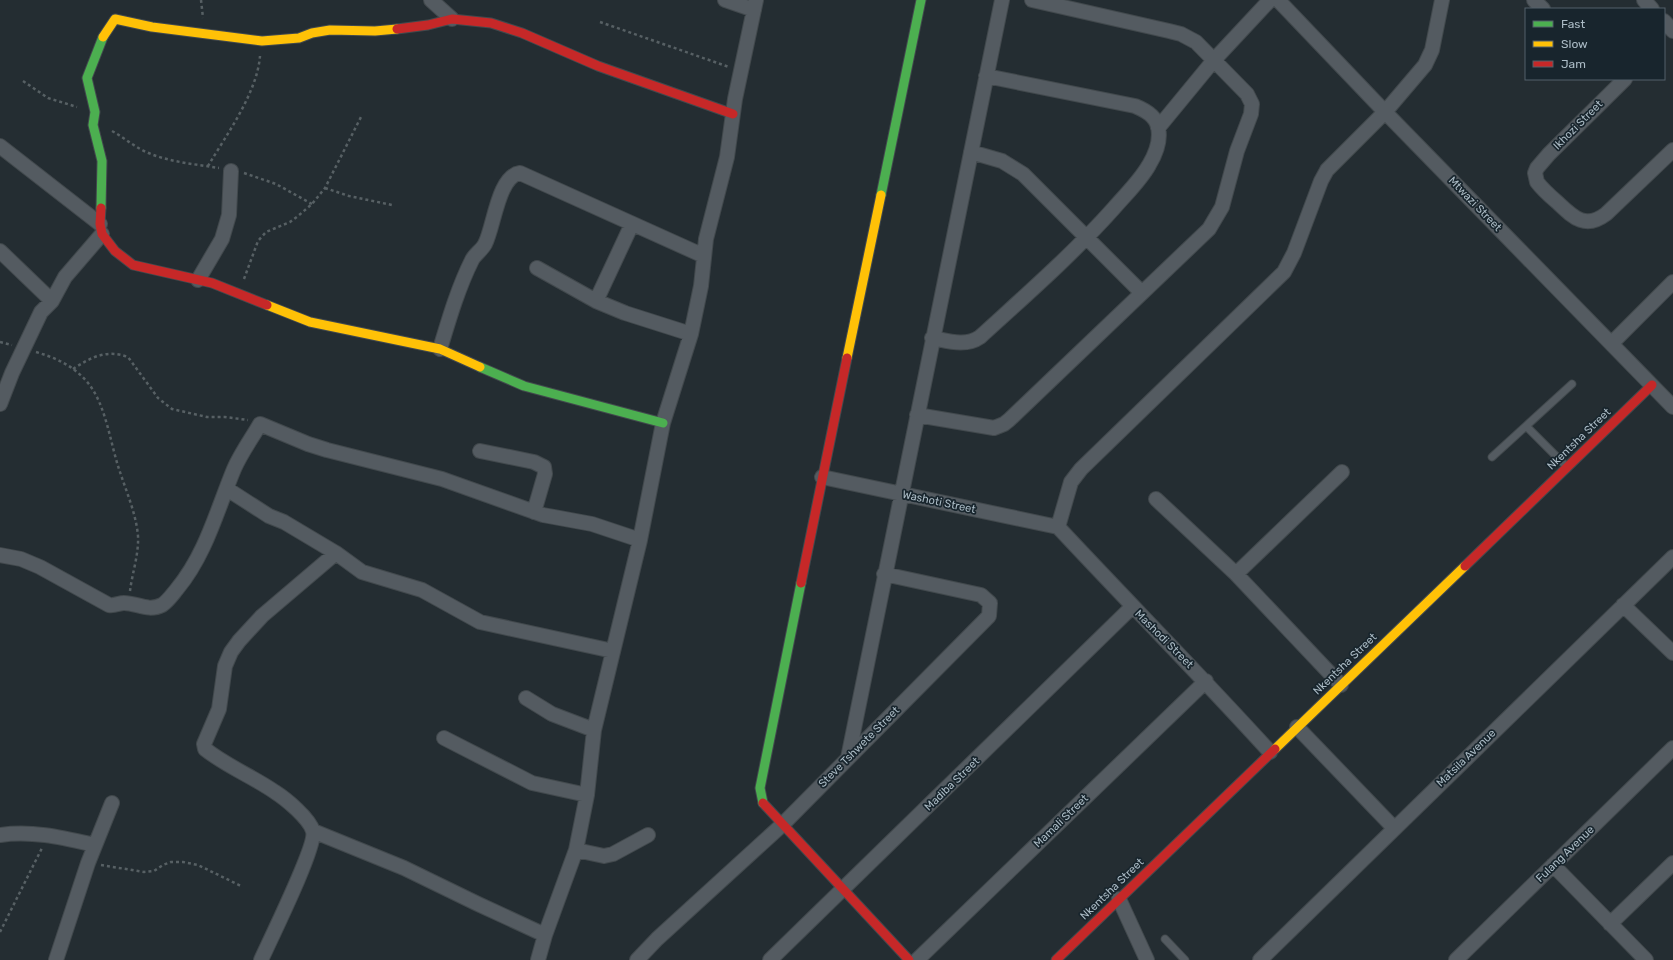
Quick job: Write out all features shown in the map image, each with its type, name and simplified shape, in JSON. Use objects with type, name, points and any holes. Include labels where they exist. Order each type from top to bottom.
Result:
[{"type":"street","points":[[430,0],[452,19]]},
{"type":"street","points":[[538,960],[545,935],[576,850],[587,795],[594,730],[640,540],[663,423],[691,334],[701,286],[706,239],[727,157],[740,71],[755,5],[725,0]]},
{"type":"street","points":[[909,960],[763,803],[760,788],[822,477],[921,0]]},
{"type":"street","points":[[848,758],[884,574],[1002,0]]},
{"type":"street","points":[[917,415],[994,428],[1004,424],[1209,229],[1222,207],[1237,151],[1251,114],[1252,104],[1248,94],[1196,42],[1181,34],[1032,0]]},
{"type":"street","points":[[1158,128],[1214,60],[1270,0]]},
{"type":"street","name":"Mtwazi Street","points":[[1278,0],[1385,112],[1673,407]]},
{"type":"street","points":[[1058,527],[1071,482],[1081,469],[1284,272],[1294,253],[1321,181],[1327,170],[1385,112],[1420,72],[1429,57],[1442,0]]},
{"type":"street","points":[[1534,0],[1541,8]]},
{"type":"street","points":[[1644,0],[1651,8]]},
{"type":"street","points":[[0,404],[12,373],[41,312],[52,300],[65,277],[101,229],[102,161],[93,125],[95,112],[87,78],[104,34],[115,19],[152,27],[262,41],[299,38],[312,33],[330,30],[375,31],[400,29],[428,25],[452,19],[491,23],[522,33],[598,66],[733,114]]},
{"type":"street","points":[[1665,22],[1673,31],[1665,39]]},
{"type":"street","points":[[932,338],[960,343],[976,340],[1087,239],[1138,181],[1148,166],[1157,146],[1158,128],[1150,114],[1135,106],[986,76]]},
{"type":"street","name":"Ikhozi Street","points":[[1616,82],[1549,154],[1538,168],[1535,173],[1537,182],[1541,188],[1571,215],[1585,222],[1594,221],[1606,214],[1673,150]]},
{"type":"street","points":[[0,146],[101,229],[116,251],[133,265],[212,283],[310,322],[440,349],[524,386],[569,400],[663,423]]},
{"type":"street","points":[[971,152],[996,159],[1013,166],[1023,174],[1142,293]]},
{"type":"street","points":[[198,280],[222,240],[230,215],[231,170]]},
{"type":"street","points":[[440,349],[461,286],[472,260],[485,244],[500,199],[512,176],[520,173],[704,256]]},
{"type":"street","points":[[596,301],[632,224]]},
{"type":"street","points":[[0,251],[52,300]]},
{"type":"street","points":[[537,268],[596,301],[625,313],[691,334]]},
{"type":"street","points":[[1612,343],[1673,282]]},
{"type":"street","name":"Nkentsha Street","points":[[1056,960],[1652,385]]},
{"type":"street","points":[[0,555],[21,559],[40,567],[109,605],[117,606],[123,603],[148,608],[162,605],[183,582],[197,562],[235,468],[260,424],[308,444],[442,479],[534,512],[557,518],[592,524],[640,540]]},
{"type":"street","points":[[480,451],[534,462],[544,467],[545,474],[534,512]]},
{"type":"street","points":[[1236,574],[1342,472]]},
{"type":"street","name":"Washoti Street","points":[[822,477],[1058,527]]},
{"type":"street","points":[[227,489],[269,516],[284,522],[336,553],[354,568],[362,572],[422,590],[486,624],[613,651]]},
{"type":"street","points":[[1156,498],[1236,574],[1341,685]]},
{"type":"street","name":"Mashodi Street","points":[[1058,527],[1132,606],[1206,681],[1270,752]]},
{"type":"street","points":[[336,553],[262,616],[231,652],[225,666],[219,709],[204,744],[205,749],[219,760],[276,793],[304,818],[313,831],[404,868],[545,935]]},
{"type":"street","name":"Matsila Avenue","points":[[1260,960],[1673,557]]},
{"type":"street","name":"Steve Tshwete Street","points":[[637,960],[783,824],[986,620],[990,612],[990,603],[981,596],[884,574]]},
{"type":"street","points":[[1623,605],[1673,653]]},
{"type":"street","name":"Madiba Street","points":[[770,960],[1132,606]]},
{"type":"street","name":"Mamali Street","points":[[917,960],[1206,681]]},
{"type":"street","points":[[526,698],[552,714],[594,730]]},
{"type":"street","points":[[1296,727],[1394,828]]},
{"type":"street","points":[[444,738],[532,783],[587,795]]},
{"type":"street","name":"Fulang Avenue","points":[[1456,960],[1673,748]]},
{"type":"street","points":[[56,960],[88,863],[112,803]]},
{"type":"street","points":[[261,960],[304,864],[312,840],[313,831]]},
{"type":"street","points":[[0,835],[28,833],[54,836],[95,845]]},
{"type":"street","points":[[576,850],[604,856],[613,854],[648,835]]},
{"type":"street","points":[[1610,924],[1673,863]]},
{"type":"street","points":[[1553,865],[1643,959]]},
{"type":"street","points":[[1120,899],[1147,960]]},
{"type":"lane","points":[[1492,457],[1572,384]]},
{"type":"lane","points":[[1527,426],[1567,467]]},
{"type":"lane","points":[[1166,939],[1185,960]]},
{"type":"path","points":[[600,22],[740,71]]},
{"type":"path","points":[[208,166],[254,88],[260,66],[262,41]]},
{"type":"path","points":[[23,80],[48,98],[95,112]]},
{"type":"path","points":[[240,293],[248,265],[258,241],[266,232],[290,222],[312,204],[325,188],[362,115]]},
{"type":"path","points":[[93,125],[111,131],[126,142],[145,152],[191,165],[208,166],[244,173],[276,184],[312,204]]},
{"type":"path","points":[[325,188],[349,196],[392,205]]},
{"type":"path","points":[[24,348],[57,358],[73,369],[88,383],[99,403],[133,512],[138,537],[130,591],[123,603]]},
{"type":"path","points":[[73,369],[99,354],[112,353],[123,355],[128,357],[158,398],[172,409],[191,415],[242,419],[260,424]]},
{"type":"path","points":[[0,932],[37,855],[54,836]]},
{"type":"path","points":[[88,863],[144,872],[154,871],[171,862],[184,862],[198,866],[241,886]]},
{"type":"traffic: fast","points":[[881,195],[921,0]]},
{"type":"traffic: fast","points":[[101,208],[102,161],[93,125],[95,112],[87,78],[103,37]]},
{"type":"traffic: fast","points":[[480,367],[524,386],[663,423]]},
{"type":"traffic: fast","points":[[763,803],[760,788],[801,583]]},
{"type":"traffic: slow","points":[[103,37],[115,19],[152,27],[262,41],[299,38],[312,33],[330,30],[375,31],[397,29]]},
{"type":"traffic: slow","points":[[847,358],[881,195]]},
{"type":"traffic: slow","points":[[267,305],[310,322],[440,349],[480,367]]},
{"type":"traffic: slow","points":[[1275,749],[1465,566]]},
{"type":"traffic: jam","points":[[397,29],[428,25],[452,19],[491,23],[522,33],[598,66],[733,114]]},
{"type":"traffic: jam","points":[[101,208],[100,224],[102,234],[115,251],[133,265],[212,283],[267,305]]},
{"type":"traffic: jam","points":[[801,583],[847,358]]},
{"type":"traffic: jam","points":[[1465,566],[1652,385]]},
{"type":"traffic: jam","points":[[1056,960],[1275,749]]},
{"type":"traffic: jam","points":[[763,803],[909,960]]}]
